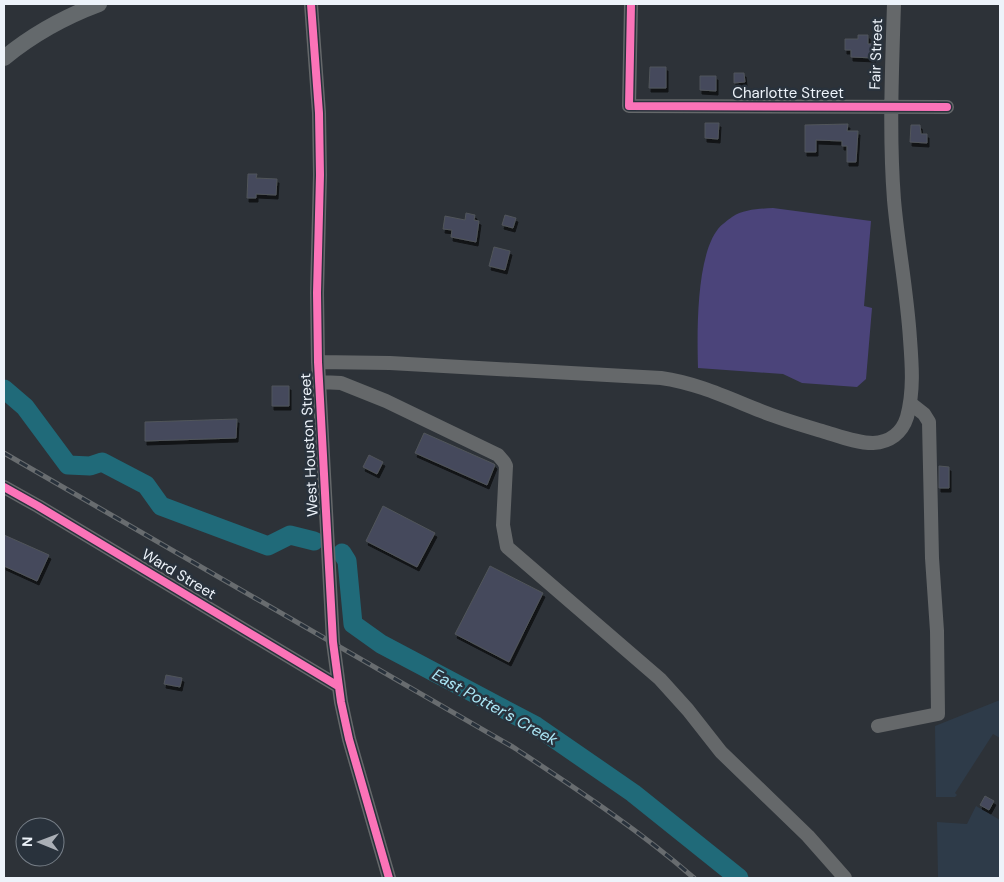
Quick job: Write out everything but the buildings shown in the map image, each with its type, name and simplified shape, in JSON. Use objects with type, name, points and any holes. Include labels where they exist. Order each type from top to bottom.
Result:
[{"type":"main road","points":[[4,58],[39,32],[99,4]]},
{"type":"street","name":"West Houston Street","points":[[311,4],[319,113],[318,362],[333,642],[338,686],[347,730],[360,784],[389,878]]},
{"type":"street","name":"Charlotte Street","points":[[630,4],[629,106],[947,107]]},
{"type":"street","name":"Fair Street","points":[[318,362],[390,363],[669,379],[708,390],[781,419],[862,442],[874,443],[884,441],[897,434],[903,428],[910,404],[912,372],[892,166],[891,107],[894,4]]},
{"type":"street","points":[[320,382],[341,384],[386,401],[498,455],[506,466],[503,525],[508,547],[660,679],[688,710],[721,752],[808,836],[845,878]]},
{"type":"street","points":[[878,726],[938,714],[937,631],[932,558],[929,422],[924,414],[910,404]]},
{"type":"street","name":"Ward Street","points":[[4,487],[338,686]]},
{"type":"shaded area","points":[[773,208],[871,221],[864,306],[872,308],[866,379],[857,387],[802,383],[783,374],[698,368],[699,296],[705,258],[711,242],[719,227],[737,214]]},
{"type":"shaded area","points":[[1000,700],[1000,738],[993,734],[955,793],[957,795],[955,797],[936,797],[935,726]]},
{"type":"shaded area","points":[[976,806],[1000,820],[1000,878],[938,878],[937,822],[967,824]]},
{"type":"waterway","name":"East Potter's Creek","points":[[4,389],[25,407],[68,465],[90,466],[102,462],[146,485],[161,506],[268,546],[290,535],[314,541]]},
{"type":"waterway","name":"East Potter's Creek","points":[[342,553],[347,561],[353,624],[381,644],[536,726],[633,793],[739,878]]},
{"type":"railway","points":[[4,453],[513,747],[628,826],[694,878]]},
{"type":"cycle path","points":[[311,4],[319,113],[318,362],[333,642],[341,702],[349,739],[389,878]]},
{"type":"cycle path","points":[[631,4],[629,106],[947,107]]},
{"type":"cycle path","points":[[4,487],[338,686]]}]
